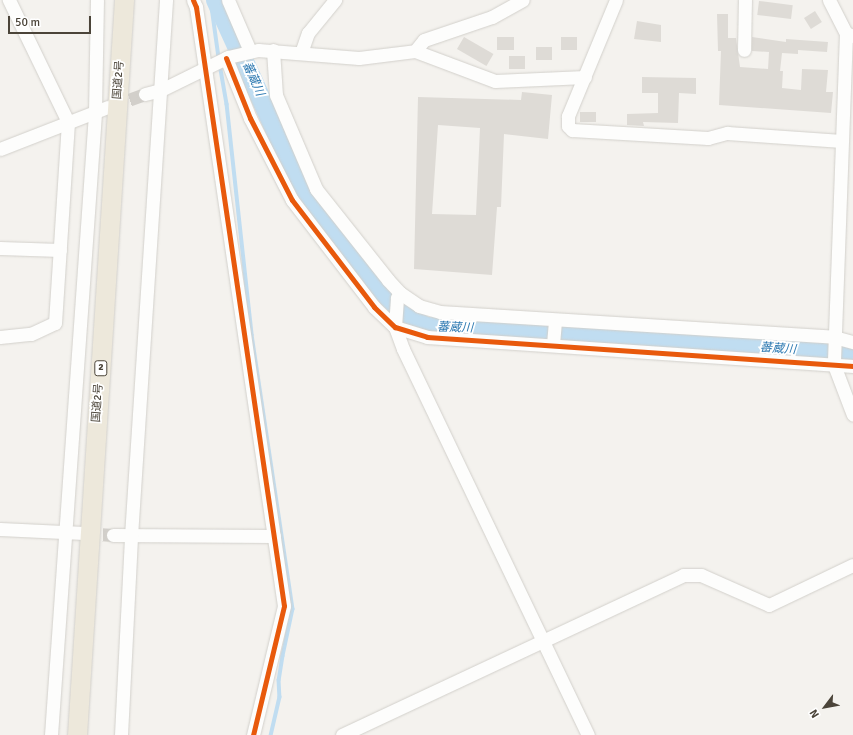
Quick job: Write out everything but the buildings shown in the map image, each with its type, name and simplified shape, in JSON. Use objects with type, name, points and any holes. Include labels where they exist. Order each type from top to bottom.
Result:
[{"type":"highway","name":"国道2号","points":[[77,735],[124,0]]},
{"type":"street","points":[[0,337],[31,334],[55,322],[68,122],[9,0]]},
{"type":"street","points":[[51,735],[64,533],[95,113],[97,0]]},
{"type":"street","points":[[121,735],[131,536],[166,0]]},
{"type":"street","points":[[193,0],[196,7],[284,606],[253,735]]},
{"type":"street","points":[[228,0],[248,52]]},
{"type":"street","points":[[301,53],[308,33],[335,0]]},
{"type":"street","points":[[616,0],[567,122],[572,130],[708,138],[727,133],[842,141]]},
{"type":"street","points":[[744,50],[745,0]]},
{"type":"street","points":[[829,0],[850,35],[842,141],[834,364],[853,415]]},
{"type":"street","points":[[414,51],[424,40],[492,17],[518,2]]},
{"type":"street","points":[[146,94],[161,90],[226,58],[248,52],[273,50],[359,58],[414,51],[495,81],[585,77]]},
{"type":"street","points":[[273,50],[276,95],[316,189],[399,295],[419,306],[440,312],[853,342]]},
{"type":"street","points":[[226,58],[250,118],[292,200],[374,307],[395,326],[427,337],[553,344],[853,366]]},
{"type":"street","points":[[0,149],[108,107]]},
{"type":"street","points":[[0,248],[60,250]]},
{"type":"street","points":[[399,295],[395,326],[403,349],[588,735]]},
{"type":"street","points":[[553,344],[555,321]]},
{"type":"street","points":[[0,528],[84,533]]},
{"type":"street","points":[[113,535],[274,536]]},
{"type":"street","points":[[342,735],[683,575],[701,575],[769,605],[853,565]]},
{"type":"waterway","points":[[211,0],[219,58]]},
{"type":"waterway","name":"蕃蔵川","points":[[216,0],[299,182],[310,201],[383,292],[407,316],[426,327],[505,329],[853,355]]},
{"type":"waterway","points":[[220,64],[227,104],[252,335],[293,609],[279,680],[280,697],[271,735]]},
{"type":"tunnel","points":[[112,106],[145,94]]},
{"type":"tunnel","points":[[84,533],[113,535]]},
{"type":"cycle path","points":[[193,0],[196,7],[284,606],[253,735]]},
{"type":"cycle path","points":[[226,58],[250,118],[292,200],[374,307],[395,327],[427,337],[853,366]]}]
